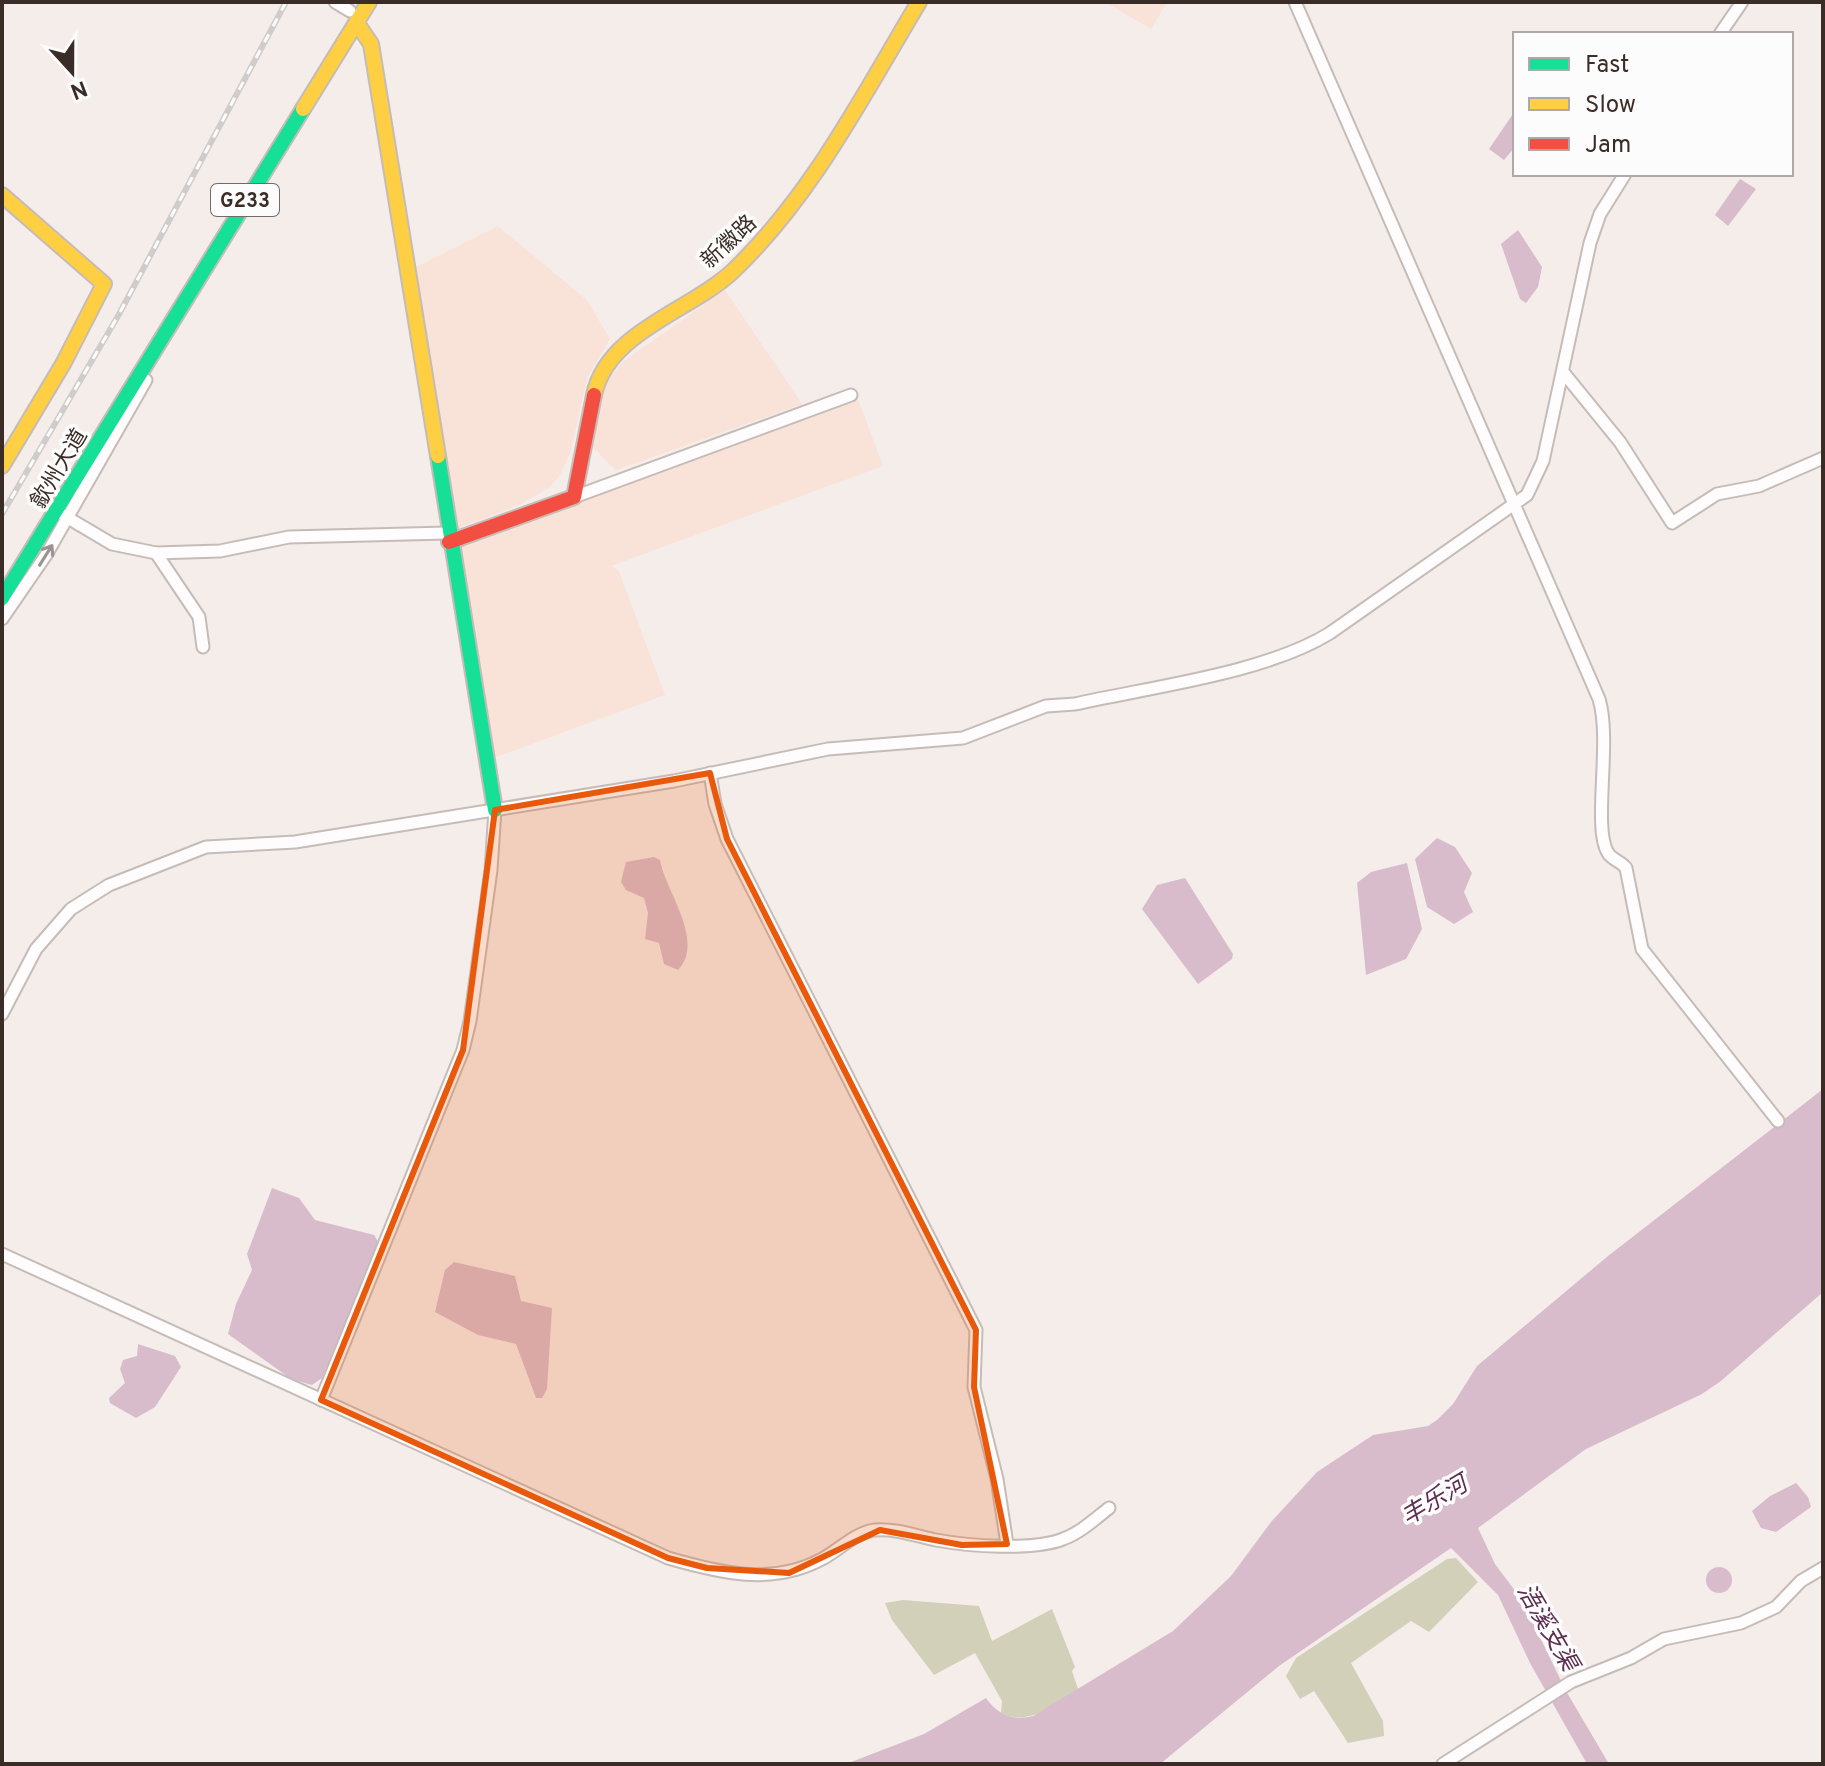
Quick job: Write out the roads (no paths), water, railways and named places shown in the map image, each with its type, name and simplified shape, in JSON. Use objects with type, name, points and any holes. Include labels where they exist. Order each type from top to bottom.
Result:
[{"type":"main road","name":"G233","points":[[119,396],[354,12],[369,2]]},
{"type":"main road","name":"新徽路","points":[[574,497],[596,387],[605,369],[628,343],[730,274],[784,217],[820,165],[919,2]]},
{"type":"main road","name":"G233","points":[[119,396],[146,362],[354,12]]},
{"type":"main road","points":[[354,12],[369,38],[373,60],[448,538],[495,810]]},
{"type":"main road","points":[[2,195],[97,285]]},
{"type":"main road","points":[[2,207],[97,285]]},
{"type":"main road","points":[[2,448],[97,285]]},
{"type":"main road","points":[[2,466],[63,364],[97,285]]},
{"type":"main road","name":"歙州大道","points":[[2,598],[63,515],[119,396]]},
{"type":"main road","name":"歙州大道","points":[[2,578],[119,396]]},
{"type":"main road","points":[[448,538],[574,497]]},
{"type":"street","points":[[335,2],[354,12]]},
{"type":"street","points":[[1295,2],[1603,711],[1607,736],[1603,836],[1608,854],[1627,871],[1640,946],[1778,1121]]},
{"type":"street","points":[[1721,32],[1742,2]]},
{"type":"street","points":[[2,1014],[30,960],[52,928],[80,902],[109,885],[217,845],[295,842],[710,773],[828,749],[963,738],[1046,706],[1075,704],[1289,654],[1330,633],[1527,495],[1543,461],[1590,243],[1600,214],[1624,176]]},
{"type":"street","points":[[2,619],[146,382],[146,362]]},
{"type":"street","points":[[1563,372],[1620,442],[1672,523],[1717,494],[1759,486],[1823,458]]},
{"type":"street","points":[[574,497],[851,395]]},
{"type":"street","points":[[63,515],[112,544],[156,553],[220,551],[289,537],[448,538]]},
{"type":"street","points":[[156,553],[199,617],[203,647]]},
{"type":"street","points":[[710,773],[715,804],[727,839],[976,1330],[974,1387],[997,1479],[1007,1544]]},
{"type":"street","points":[[321,1400],[384,1253],[463,1050],[470,1021],[491,870],[495,810]]},
{"type":"street","points":[[2,1254],[668,1558],[707,1568],[770,1577],[789,1573],[822,1560],[862,1534],[880,1530],[962,1545],[1064,1539],[1109,1508]]},
{"type":"street","points":[[1443,1764],[1567,1685],[1631,1658],[1664,1639],[1741,1623],[1776,1607],[1801,1581],[1823,1568]]},
{"type":"water","points":[[1513,114],[1513,149],[1504,160],[1489,149]]},
{"type":"water","points":[[1740,179],[1756,189],[1728,226],[1715,215]]},
{"type":"water","points":[[1518,230],[1542,267],[1538,287],[1526,303],[1520,299],[1501,244]]},
{"type":"water","points":[[1437,838],[1455,847],[1472,873],[1464,892],[1473,912],[1454,924],[1427,907],[1415,859]]},
{"type":"water","points":[[654,857],[660,860],[686,931],[688,945],[678,970],[664,964],[659,943],[645,939],[648,913],[644,898],[626,890],[621,882],[626,862]]},
{"type":"water","points":[[1407,863],[1422,929],[1406,959],[1366,975],[1357,883],[1371,872]]},
{"type":"water","points":[[1185,878],[1233,954],[1232,959],[1198,984],[1142,909],[1157,885]]},
{"type":"water","name":"丰乐河","points":[[1823,1089],[1823,1292],[1702,1394],[1586,1449],[1478,1528],[1495,1564],[1522,1600],[1566,1691],[1609,1764],[1587,1764],[1530,1663],[1498,1595],[1451,1548],[1279,1666],[1160,1764],[846,1764],[924,1734],[986,1698],[1006,1715],[1019,1718],[1033,1716],[1173,1631],[1231,1576],[1271,1522],[1317,1472],[1373,1435],[1428,1426],[1437,1420],[1453,1404],[1477,1366],[1608,1256]]},
{"type":"water","points":[[272,1188],[299,1198],[315,1220],[374,1235],[379,1243],[343,1340],[338,1340],[322,1378],[312,1385],[291,1379],[228,1334],[236,1304],[252,1270],[247,1254]]},
{"type":"water","points":[[454,1262],[515,1276],[521,1301],[552,1308],[547,1389],[542,1398],[536,1398],[516,1344],[478,1335],[435,1312],[445,1270]]},
{"type":"water","points":[[138,1344],[175,1356],[181,1367],[155,1407],[136,1418],[110,1403],[109,1398],[125,1383],[120,1369],[123,1360],[137,1356]]},
{"type":"water","points":[[1796,1483],[1808,1497],[1811,1507],[1776,1532],[1761,1528],[1752,1511],[1770,1496]]},
{"type":"water","points":[[1719,1567],[1728,1571],[1732,1580],[1728,1589],[1719,1593],[1710,1589],[1706,1580],[1710,1571]]},
{"type":"railway","points":[[2,514],[118,316],[286,2]]},
{"type":"water label","name":"浯溪支渠","points":[[1548,1627]]}]
